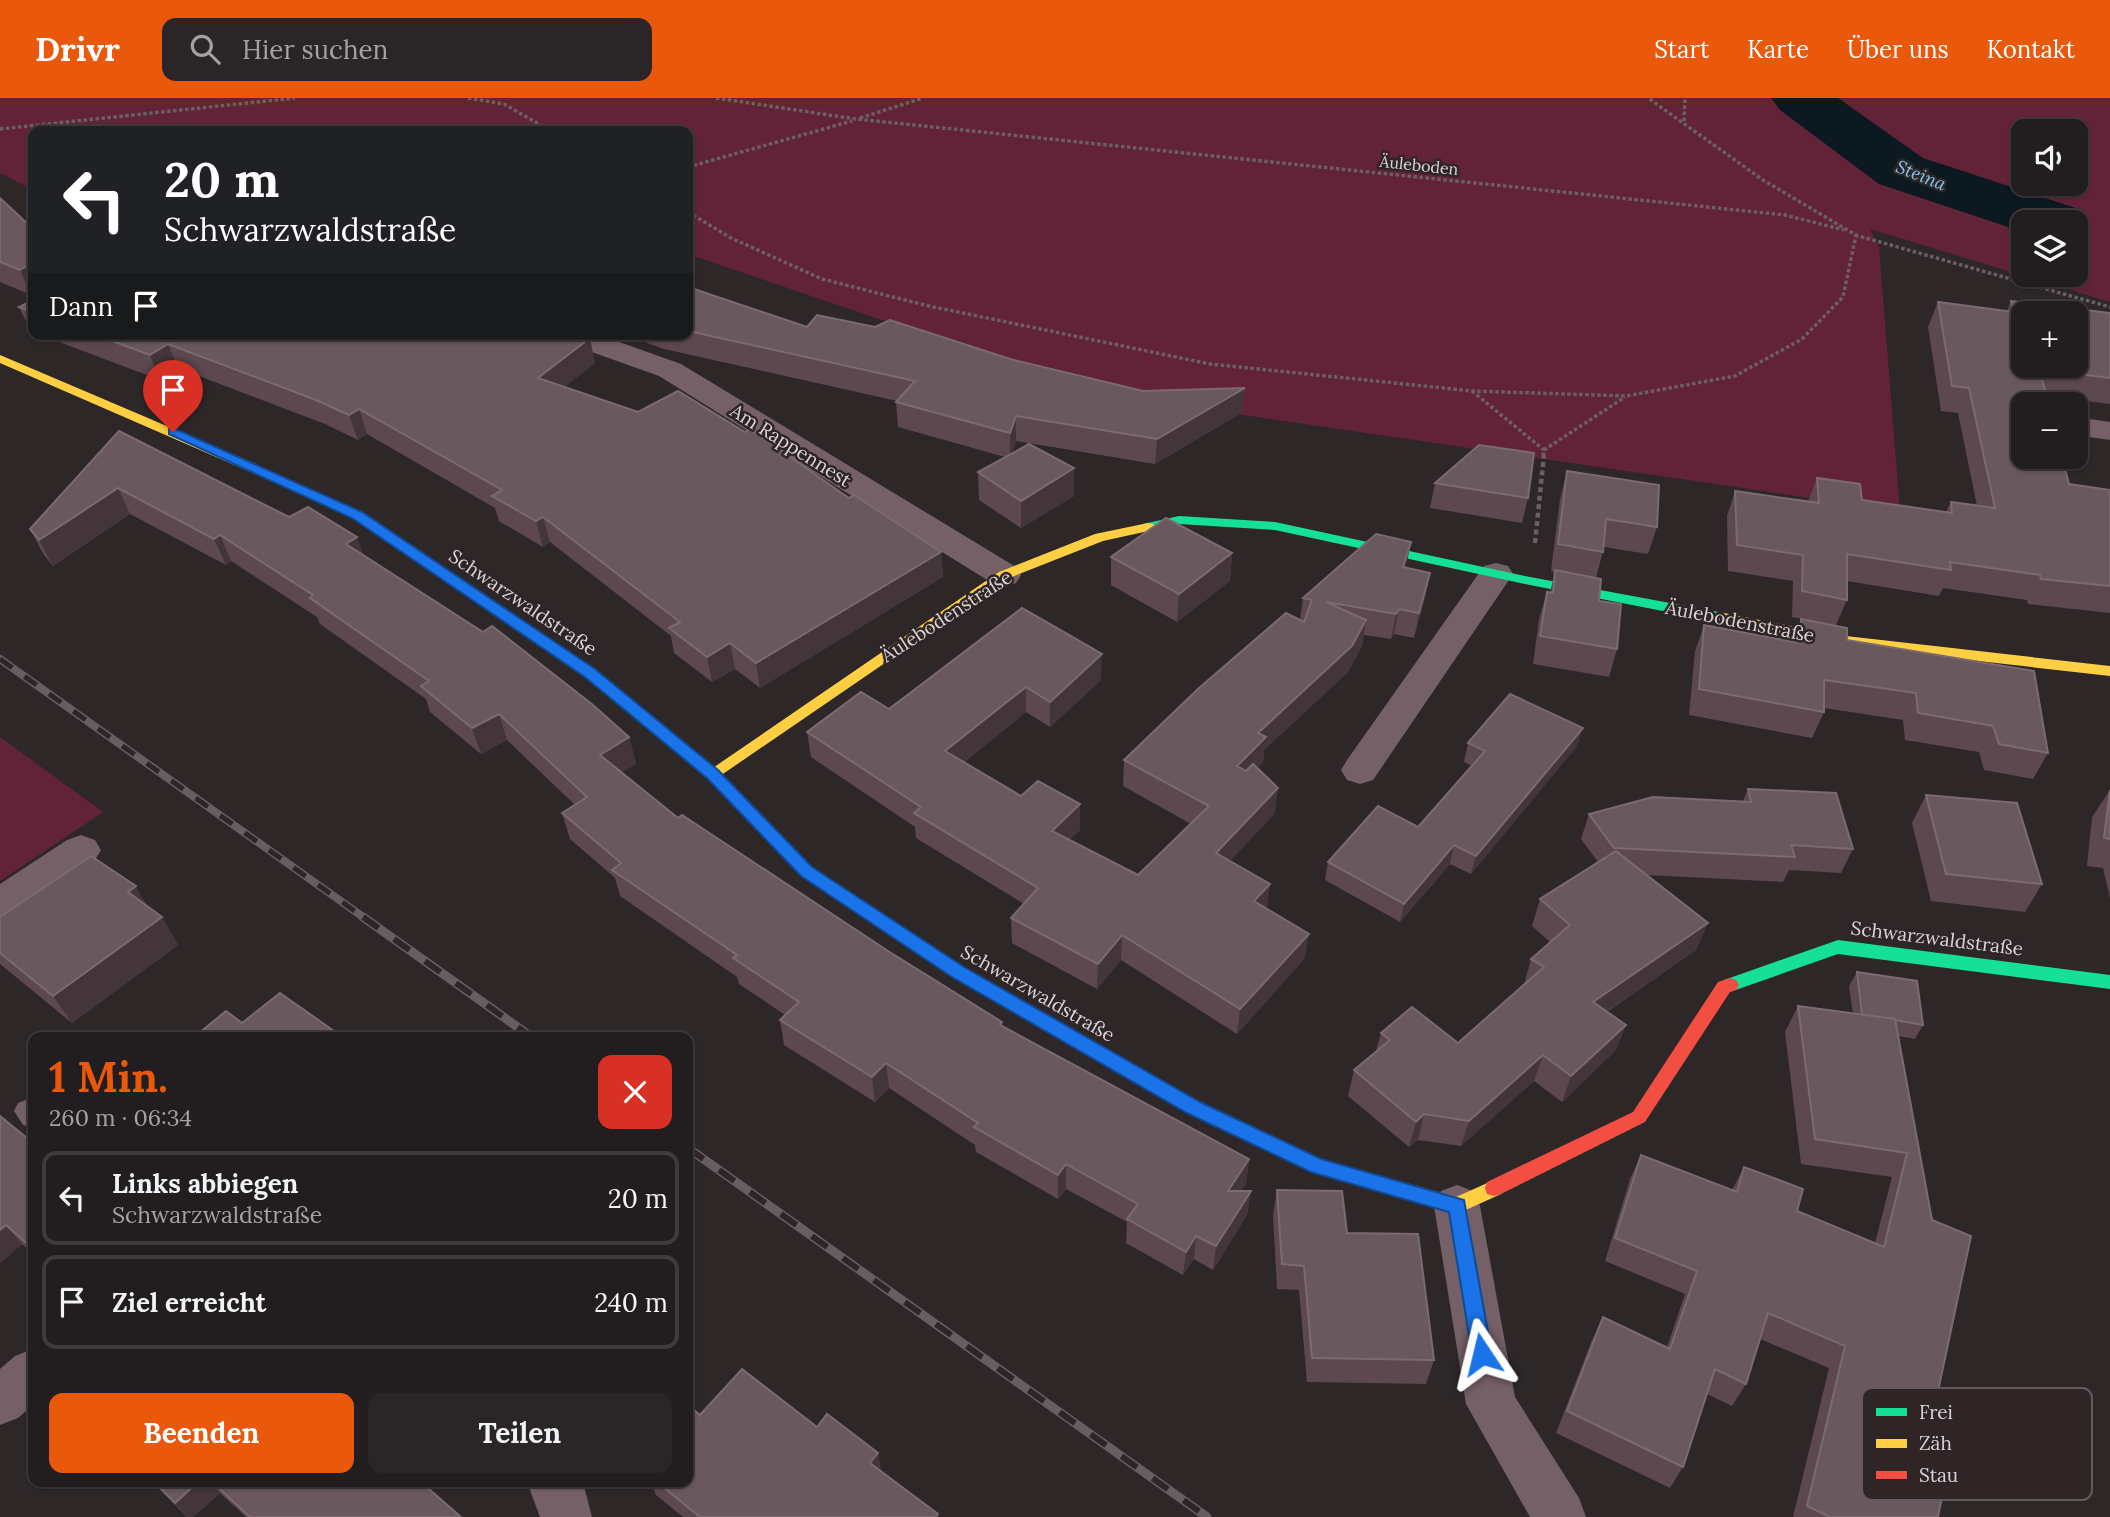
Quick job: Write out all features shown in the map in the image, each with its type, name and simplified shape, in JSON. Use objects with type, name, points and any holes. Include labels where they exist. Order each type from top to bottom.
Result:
[{"type":"street","name":"Am Rappennest","points":[[585,340],[670,370],[1004,575]]},
{"type":"street","name":"Schwarzwaldstraße","points":[[0,359],[173,432],[357,515],[590,673],[712,774],[806,871],[982,986],[1194,1108],[1318,1166],[1457,1206],[1639,1117],[1724,987],[1838,947],[2110,982]]},
{"type":"street","points":[[2088,428],[2110,431]]},
{"type":"street","name":"Äulebodenstraße","points":[[712,774],[1004,575],[1100,537],[1179,520],[1275,526],[1530,581],[1837,640],[2110,671]]},
{"type":"street","points":[[1360,770],[1496,574]]},
{"type":"street","points":[[0,904],[81,850]]},
{"type":"street","points":[[1457,1206],[1491,1404],[1560,1517]]},
{"type":"street","points":[[0,1401],[28,1377]]},
{"type":"street","points":[[559,1487],[566,1517]]},
{"type":"path","points":[[29,126],[295,98]]},
{"type":"path","points":[[468,98],[504,104],[542,126]]},
{"type":"path","name":"Äuleboden","points":[[716,98],[856,120],[1785,215],[1830,225],[1856,235],[2110,307]]},
{"type":"path","points":[[693,166],[856,120],[923,98]]},
{"type":"path","points":[[693,215],[731,238],[821,279],[929,306],[1210,364],[1472,391],[1626,396],[1735,376],[1802,339],[1843,297],[1856,235],[1763,180],[1648,98]]},
{"type":"path","points":[[1684,122],[1685,98]]},
{"type":"path","points":[[0,129],[28,126]]},
{"type":"path","points":[[1472,391],[1544,450]]},
{"type":"path","points":[[1544,450],[1626,396]]},
{"type":"path","points":[[1530,581],[1544,450]]},
{"type":"shaded area","points":[[0,98],[1781,98],[1810,124],[1784,98],[2110,98],[2110,302],[2061,287],[2088,287],[2088,210],[2011,210],[2011,272],[1870,229],[1879,247],[1900,511],[1099,394],[693,256],[693,126],[28,126],[28,187],[0,173]]},
{"type":"shaded area","points":[[0,737],[103,812],[0,881]]},
{"type":"building","points":[[0,198],[28,224],[28,265],[20,270],[0,262]]},
{"type":"building","points":[[693,289],[807,327],[817,315],[875,327],[890,320],[1010,359],[1143,391],[1245,388],[1157,439],[1016,416],[1010,433],[896,402],[915,381],[693,332]]},
{"type":"building","points":[[28,302],[28,310],[19,307]]},
{"type":"building","points":[[1938,302],[2011,312],[2011,378],[2042,378],[2046,392],[2011,392],[2011,469],[2065,469],[2069,484],[2110,490],[2110,586],[2041,579],[2040,575],[1950,562],[1951,570],[1847,554],[1847,600],[1802,591],[1803,555],[1737,545],[1735,491],[1819,503],[1817,478],[1860,484],[1862,500],[1952,513],[1951,502],[1995,508],[1969,388],[1952,386]]},
{"type":"building","points":[[2088,310],[2110,313],[2110,378],[2088,375]]},
{"type":"building","points":[[109,340],[587,340],[538,378],[638,412],[678,391],[745,432],[750,429],[849,498],[854,495],[941,552],[756,663],[730,643],[707,657],[669,628],[680,622],[543,517],[536,521],[492,496],[502,490],[359,409],[349,415],[168,344],[150,355]]},
{"type":"building","points":[[119,431],[289,517],[308,507],[357,537],[346,544],[483,632],[492,626],[593,705],[629,737],[600,755],[678,818],[682,815],[888,951],[1002,1022],[1000,1025],[1249,1159],[1228,1191],[1251,1191],[1216,1246],[1196,1236],[1186,1252],[1127,1219],[1138,1204],[1066,1164],[1058,1175],[974,1127],[978,1123],[886,1063],[872,1077],[780,1020],[799,1002],[733,958],[737,955],[612,870],[621,863],[562,813],[587,797],[499,714],[472,728],[421,686],[429,681],[310,598],[313,595],[220,535],[214,539],[118,488],[39,540],[30,529]]},
{"type":"building","points":[[1029,444],[1074,468],[1021,501],[978,472]]},
{"type":"building","points":[[1479,445],[1534,453],[1528,498],[1435,483]]},
{"type":"building","points":[[1567,471],[1659,485],[1657,527],[1606,519],[1603,552],[1558,544]]},
{"type":"building","points":[[1166,518],[1232,553],[1179,594],[1111,557]]},
{"type":"building","points":[[1376,534],[1411,542],[1403,567],[1430,573],[1419,613],[1399,609],[1396,614],[1326,602],[1366,620],[1352,646],[1258,733],[1266,737],[1237,766],[1246,771],[1253,764],[1278,788],[1216,853],[1270,884],[1254,901],[1309,934],[1240,1009],[1122,935],[1098,964],[1011,918],[1038,888],[914,813],[921,807],[807,732],[861,692],[889,709],[1022,608],[1102,654],[1050,702],[1026,687],[945,751],[1021,796],[1038,781],[1080,804],[1052,831],[1138,875],[1209,806],[1124,760],[1199,688],[1286,613],[1304,622],[1312,600],[1303,598]]},
{"type":"building","points":[[1555,570],[1601,579],[1599,601],[1621,604],[1617,649],[1540,636],[1547,592],[1553,593]]},
{"type":"building","points":[[1801,619],[1847,628],[1847,640],[2034,671],[2048,753],[1999,744],[1993,726],[1918,713],[1916,693],[1824,680],[1824,712],[1699,689],[1704,625],[1800,643]]},
{"type":"building","points":[[1510,694],[1583,728],[1476,856],[1454,845],[1404,904],[1328,862],[1378,806],[1418,827],[1485,751],[1468,743]]},
{"type":"building","points":[[1748,789],[1836,793],[1853,849],[1791,845],[1795,857],[1614,848],[1589,814],[1653,797],[1751,802]]},
{"type":"building","points":[[2110,790],[2110,839],[2104,838]]},
{"type":"building","points":[[1926,795],[2017,803],[2042,884],[1946,874]]},
{"type":"building","points":[[1616,851],[1708,923],[1593,1002],[1626,1025],[1571,1076],[1543,1055],[1469,1121],[1424,1114],[1416,1122],[1354,1070],[1390,1040],[1381,1033],[1412,1007],[1458,1043],[1544,967],[1531,959],[1570,925],[1540,899]]},
{"type":"building","points":[[91,856],[136,886],[128,892],[162,917],[53,996],[0,953],[0,917]]},
{"type":"building","points":[[1857,972],[1917,981],[1923,1025],[1862,1015]]},
{"type":"building","points":[[280,993],[334,1031],[200,1032],[226,1011],[242,1023]]},
{"type":"building","points":[[1798,1006],[1895,1019],[1932,1220],[1971,1236],[1939,1388],[1862,1388],[1862,1500],[1941,1500],[1938,1517],[1830,1517],[1807,1506],[1845,1346],[1768,1313],[1746,1384],[1715,1369],[1683,1467],[1567,1411],[1603,1317],[1670,1349],[1697,1271],[1615,1238],[1641,1155],[1737,1192],[1744,1167],[1803,1189],[1797,1211],[1884,1247],[1907,1153],[1815,1139]]},
{"type":"building","points":[[0,1116],[28,1139],[28,1245],[6,1225],[0,1230]]},
{"type":"building","points":[[1277,1190],[1342,1191],[1347,1233],[1418,1234],[1434,1360],[1312,1358],[1304,1266],[1282,1264]]},
{"type":"building","points":[[742,1369],[817,1427],[827,1414],[878,1453],[870,1463],[938,1514],[936,1517],[700,1517],[663,1487],[693,1487],[693,1409],[700,1415]]},
{"type":"building","points":[[159,1487],[193,1487],[175,1503]]},
{"type":"building","points":[[217,1487],[427,1487],[461,1517],[250,1517]]},
{"type":"waterway","name":"Steina","points":[[1800,98],[1901,171],[2020,210]]},
{"type":"railway","points":[[0,659],[366,919]]},
{"type":"railway","points":[[363,917],[525,1032]]},
{"type":"railway","points":[[693,1152],[1207,1517]]},
{"type":"traffic: fast","points":[[251,467],[357,515],[590,673],[712,774],[806,871],[816,877]]},
{"type":"traffic: fast","points":[[1148,527],[1179,520],[1275,526],[1530,581],[1724,618]]},
{"type":"traffic: fast","points":[[1730,985],[1838,947],[2110,982]]},
{"type":"traffic: slow","points":[[0,359],[251,467]]},
{"type":"traffic: slow","points":[[712,774],[1004,575],[1100,537],[1148,527]]},
{"type":"traffic: slow","points":[[1724,618],[1837,640],[2110,671]]},
{"type":"traffic: slow","points":[[1182,1101],[1318,1166],[1457,1206],[1494,1188]]},
{"type":"traffic: jam","points":[[816,877],[958,972],[1182,1101]]},
{"type":"traffic: jam","points":[[1494,1188],[1639,1117],[1724,987],[1730,985]]},
{"type":"route","points":[[173,432],[357,515],[590,673],[712,774],[806,871],[958,972],[1194,1108],[1318,1166],[1457,1206],[1482,1354]]}]
